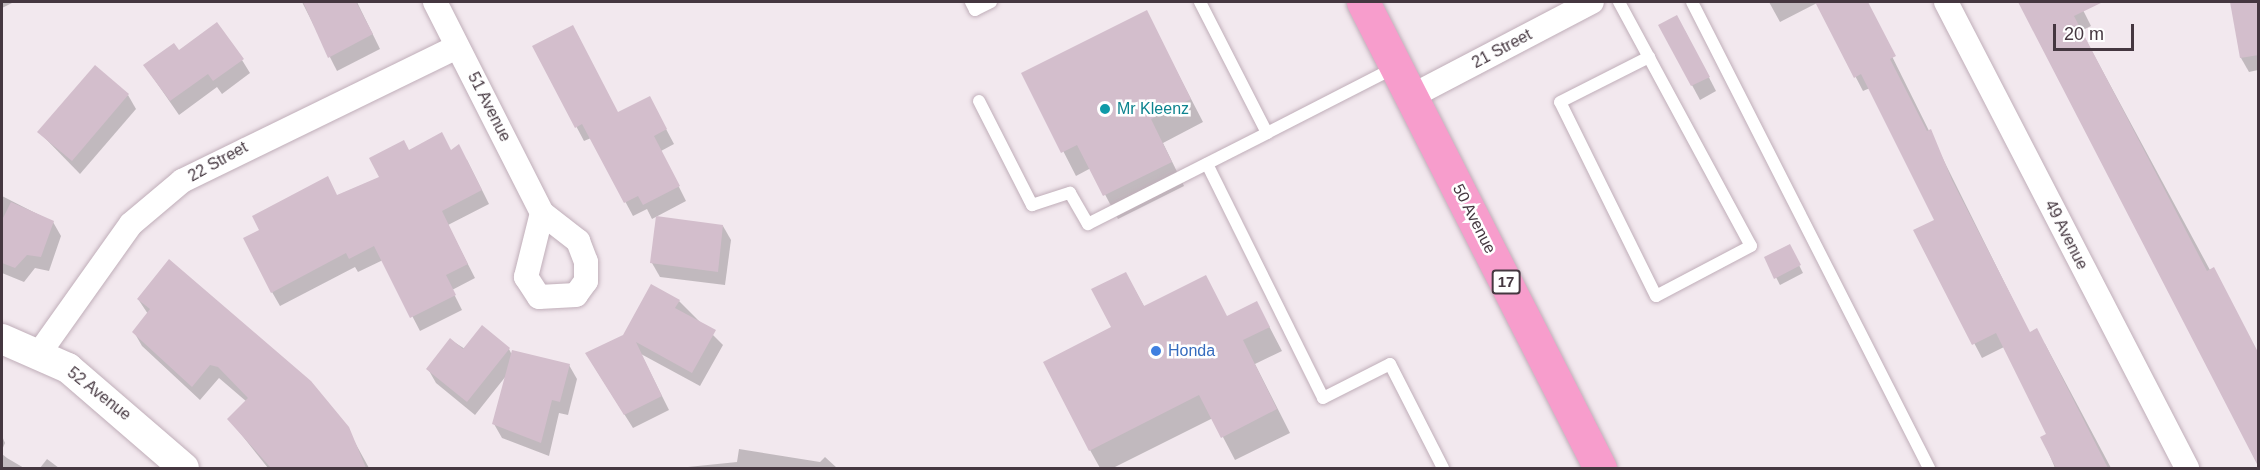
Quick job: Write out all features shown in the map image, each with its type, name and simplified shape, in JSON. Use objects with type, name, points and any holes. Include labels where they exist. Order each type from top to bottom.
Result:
[{"type":"main road","name":"50 Avenue","points":[[1363,2],[1412,96],[1593,466]]},
{"type":"street","name":"51 Avenue","points":[[435,2],[542,213]]},
{"type":"street","name":"49 Avenue","points":[[1946,2],[2187,468]]},
{"type":"street","name":"21 Street","points":[[1412,96],[1587,3]]},
{"type":"street","name":"22 Street","points":[[40,352],[131,224],[182,181],[457,47]]},
{"type":"street","name":"52 Avenue","points":[[2,339],[40,352],[104,394],[184,468]]},
{"type":"lane","points":[[971,2],[975,10],[991,2]]},
{"type":"lane","points":[[1200,2],[1267,133]]},
{"type":"lane","points":[[1619,2],[1649,57],[1750,246],[1656,296],[1560,102],[1649,57]]},
{"type":"lane","points":[[1692,2],[1929,468]]},
{"type":"lane","points":[[979,101],[1032,205],[1070,193],[1088,224],[1397,67]]},
{"type":"lane","points":[[1206,164],[1323,398],[1390,364],[1443,468]]},
{"type":"building","points":[[303,2],[356,2],[373,34],[328,58]]},
{"type":"building","points":[[1815,2],[1868,2],[1896,56],[1890,59],[1927,131],[1931,129],[1952,180],[2030,332],[2037,328],[2108,468],[2056,468],[2040,437],[2046,434],[1996,333],[1972,345],[1913,230],[1934,220],[1861,74],[1854,78]]},
{"type":"building","points":[[2018,2],[2103,2],[2074,16],[2207,271],[2214,267],[2259,354],[2259,468]]},
{"type":"building","points":[[2230,2],[2259,2],[2259,55],[2240,58]]},
{"type":"building","name":"Mr Kleenz","points":[[1147,10],[1191,99],[1151,119],[1172,162],[1103,196],[1077,145],[1061,153],[1021,73]]},
{"type":"building","points":[[1677,15],[1710,77],[1691,86],[1658,25]]},
{"type":"building","points":[[217,22],[244,59],[213,81],[208,74],[170,101],[143,65],[174,43],[179,50]]},
{"type":"building","points":[[573,25],[618,112],[650,96],[667,129],[654,136],[680,186],[643,205],[638,196],[624,203],[582,124],[575,128],[532,46]]},
{"type":"building","points":[[95,65],[129,94],[72,161],[37,132]]},
{"type":"building","points":[[442,132],[451,150],[459,144],[482,190],[442,211],[468,264],[446,275],[456,295],[410,318],[374,246],[349,259],[346,253],[271,293],[243,238],[259,230],[252,216],[328,176],[337,195],[379,177],[369,158],[404,140],[409,150]]},
{"type":"building","points":[[11,202],[54,221],[41,257],[27,255],[15,268],[2,263],[2,220]]},
{"type":"building","points":[[656,216],[723,225],[718,272],[650,263]]},
{"type":"building","points":[[1790,244],[1801,265],[1774,279],[1764,257]]},
{"type":"building","points":[[169,259],[311,381],[349,427],[366,468],[271,468],[227,419],[248,398],[218,367],[210,365],[192,387],[132,332],[150,309],[137,299]]},
{"type":"building","name":"Honda","points":[[1126,272],[1144,306],[1206,275],[1227,316],[1257,301],[1270,327],[1243,340],[1277,409],[1221,438],[1199,395],[1089,451],[1043,362],[1111,327],[1091,289]]},
{"type":"building","points":[[651,284],[680,300],[675,308],[716,330],[692,373],[636,342],[662,396],[624,415],[585,353],[623,335]]},
{"type":"building","points":[[482,325],[510,348],[467,402],[426,369],[450,338],[463,349]]},
{"type":"building","points":[[512,350],[570,364],[560,402],[552,400],[541,443],[492,424]]},
{"type":"place","name":"Mr Kleenz","points":[[1105,109]]},
{"type":"place","name":"Honda","points":[[1156,351]]}]
